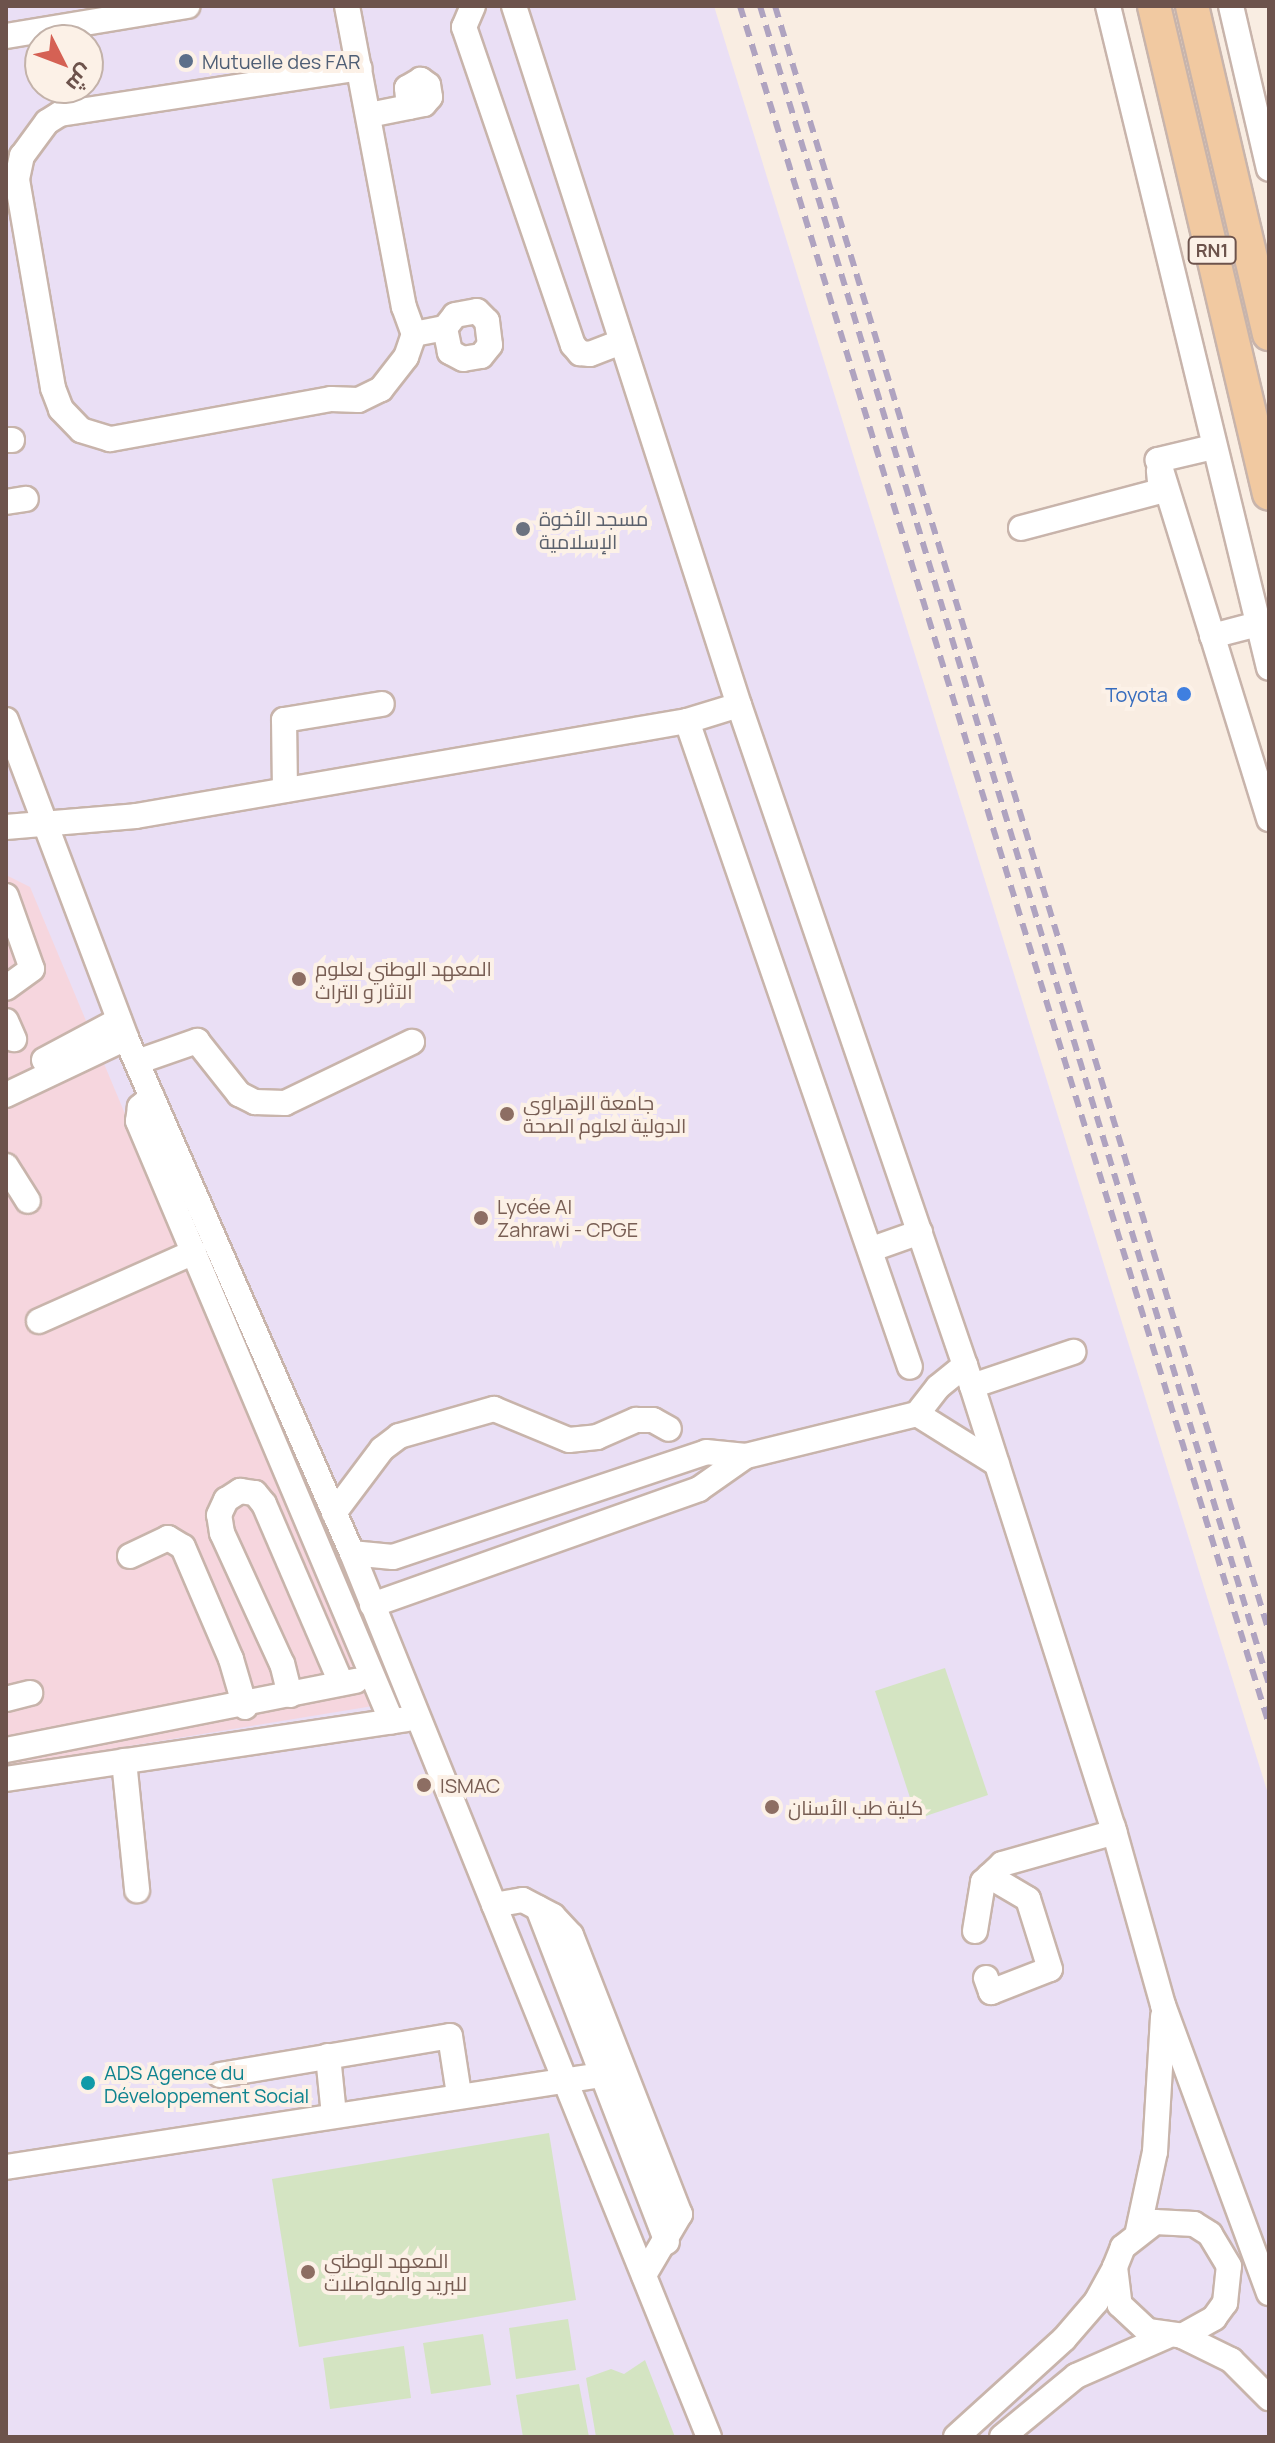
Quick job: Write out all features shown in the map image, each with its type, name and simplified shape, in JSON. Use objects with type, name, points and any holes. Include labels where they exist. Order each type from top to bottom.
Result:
[{"type":"main road","name":"RN1","points":[[1154,6],[1269,494]]},
{"type":"main road","name":"RN1","points":[[1192,6],[1269,334]]},
{"type":"street","points":[[6,36],[188,6]]},
{"type":"street","points":[[347,6],[369,115],[404,307],[414,334],[406,357],[368,397],[331,399],[110,439],[81,430],[61,409],[53,388],[17,179],[22,156],[47,122],[60,114],[359,68]]},
{"type":"street","points":[[473,6],[464,27],[573,345],[580,353],[590,354],[622,342]]},
{"type":"street","points":[[514,6],[739,705],[997,1464],[1115,1832],[1163,2005],[1269,2293]]},
{"type":"street","points":[[1108,6],[1269,668]]},
{"type":"street","points":[[1231,6],[1269,169]]},
{"type":"street","points":[[369,115],[409,107]]},
{"type":"street","points":[[414,334],[445,328]]},
{"type":"street","points":[[1158,460],[1213,447]]},
{"type":"street","points":[[1021,528],[1161,491],[1158,460]]},
{"type":"street","points":[[1158,460],[1269,819]]},
{"type":"street","points":[[1212,636],[1258,624]]},
{"type":"street","points":[[285,790],[284,720],[382,704]]},
{"type":"street","points":[[6,827],[136,816],[687,721],[739,705]]},
{"type":"street","points":[[6,720],[42,822],[123,1029],[352,1553],[709,2437]]},
{"type":"street","points":[[687,721],[872,1249],[910,1367]]},
{"type":"street","points":[[6,896],[32,969],[6,988]]},
{"type":"street","points":[[6,1077],[123,1029]]},
{"type":"street","points":[[6,1095],[123,1029]]},
{"type":"street","points":[[137,1062],[197,1041],[239,1094],[255,1102],[285,1103],[412,1042]]},
{"type":"street","points":[[152,1097],[140,1107],[138,1121],[392,1722]]},
{"type":"street","points":[[6,1166],[28,1201]]},
{"type":"street","points":[[872,1249],[920,1232]]},
{"type":"street","points":[[39,1321],[194,1252]]},
{"type":"street","points":[[352,1553],[393,1557],[706,1452],[746,1456],[917,1414],[938,1387],[968,1376],[1073,1352]]},
{"type":"street","points":[[334,1513],[382,1449],[399,1436],[494,1409],[569,1440],[597,1437],[636,1420],[653,1420],[669,1429]]},
{"type":"street","points":[[917,1414],[997,1464]]},
{"type":"street","points":[[372,1605],[699,1489],[746,1456]]},
{"type":"street","points":[[290,1695],[282,1664],[222,1533],[219,1515],[226,1500],[240,1491],[255,1493],[264,1504],[341,1683]]},
{"type":"street","points":[[130,1556],[168,1538],[183,1547],[231,1659],[245,1707]]},
{"type":"street","points":[[6,1750],[245,1707],[341,1683],[374,1680]]},
{"type":"street","points":[[6,1699],[30,1693]]},
{"type":"street","points":[[6,1779],[418,1718]]},
{"type":"street","points":[[124,1761],[137,1890]]},
{"type":"street","points":[[975,1931],[977,1904],[989,1876],[1002,1864],[1115,1832]]},
{"type":"street","points":[[986,1978],[991,1992],[1050,1969],[1028,1899],[989,1876]]},
{"type":"street","points":[[494,1905],[523,1900],[538,1906],[571,1935],[680,2214],[667,2242],[644,2275]]},
{"type":"street","points":[[538,1906],[667,2242]]},
{"type":"street","points":[[1138,2231],[1155,2152],[1163,2005]]},
{"type":"street","points":[[220,2075],[450,2036],[459,2094]]},
{"type":"street","points":[[328,2056],[334,2115]]},
{"type":"street","points":[[6,2167],[459,2094],[602,2075]]},
{"type":"street","points":[[956,2437],[1064,2339],[1096,2302],[1123,2247],[1138,2231],[1155,2222],[1194,2224],[1223,2249],[1230,2276],[1225,2303],[1214,2318],[1076,2376],[1002,2437]]},
{"type":"street","points":[[1223,2249],[1251,2242]]},
{"type":"street","points":[[1115,2267],[1114,2287],[1126,2313],[1148,2331],[1174,2336],[1231,2360],[1269,2398]]},
{"type":"shaded area","points":[[6,6],[714,6],[1269,1797],[1269,2437],[6,2437]]},
{"type":"shaded area","points":[[6,875],[30,887],[373,1706],[6,1766]]},
{"type":"green space","points":[[945,1668],[988,1795],[917,1819],[875,1691]]},
{"type":"green space","points":[[549,2133],[576,2300],[299,2347],[272,2179]]},
{"type":"green space","points":[[568,2319],[576,2370],[516,2379],[509,2328]]},
{"type":"green space","points":[[483,2334],[491,2385],[431,2394],[423,2343]]},
{"type":"green space","points":[[404,2346],[411,2398],[330,2409],[323,2358]]},
{"type":"green space","points":[[645,2360],[675,2437],[596,2437],[586,2378],[611,2369],[624,2374]]},
{"type":"green space","points":[[579,2384],[589,2437],[523,2437],[516,2395]]},
{"type":"railway","points":[[740,6],[1269,1725]]},
{"type":"railway","points":[[760,6],[1269,1684]]},
{"type":"railway","points":[[775,6],[1269,1632]]},
{"type":"place","name":"Mutuelle des FAR","points":[[186,61]]},
{"type":"place","name":"مسجد الأخوة الإسلامية","points":[[523,529]]},
{"type":"place","name":"Toyota","points":[[1184,694]]},
{"type":"place","name":"المعهد الوطني لعلوم الآثار و التراث","points":[[299,979]]},
{"type":"place","name":"جامعة الزهراوي الدولية لعلوم الصحة","points":[[507,1114]]},
{"type":"place","name":"Lycée Al Zahrawi - CPGE","points":[[481,1218]]},
{"type":"place","name":"ISMAC","points":[[424,1785]]},
{"type":"place","name":"كلية طب الأسنان","points":[[772,1807]]},
{"type":"place","name":"ADS Agence du Développement Social","points":[[88,2083]]},
{"type":"place","name":"المعهد الوطني للبريد والمواصلات","points":[[308,2272]]}]
